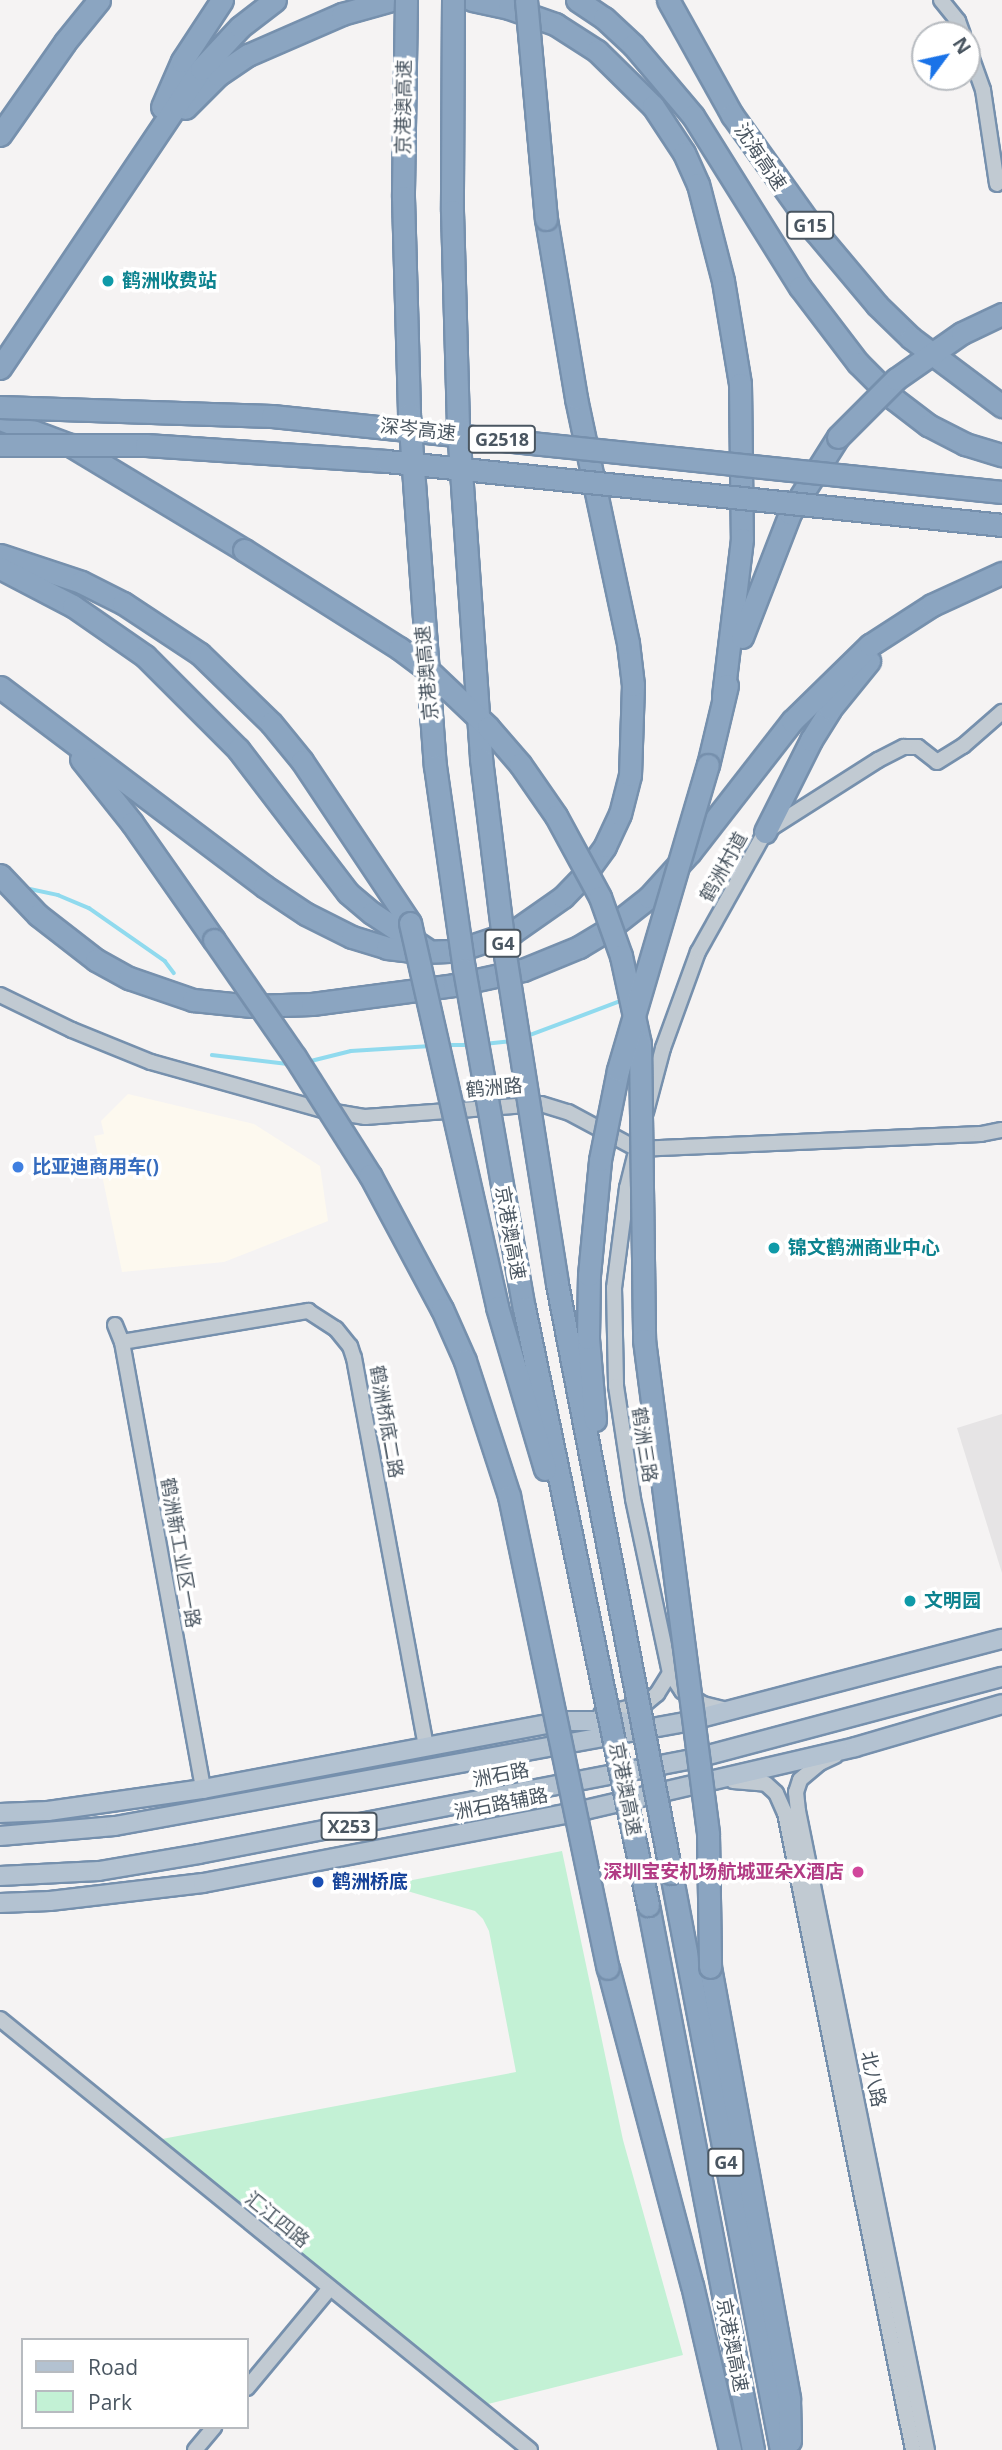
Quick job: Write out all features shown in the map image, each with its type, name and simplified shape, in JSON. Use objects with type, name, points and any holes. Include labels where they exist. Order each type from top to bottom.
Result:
[{"type":"highway","points":[[0,135],[65,42],[99,0]]},
{"type":"highway","points":[[0,368],[208,60],[240,27],[275,0]]},
{"type":"highway","points":[[142,154],[218,75],[248,55],[342,14],[391,0]]},
{"type":"highway","name":"京港澳高速","points":[[405,0],[403,197],[408,388],[419,582],[435,766],[464,969],[519,1281],[648,1905],[752,2450]]},
{"type":"highway","name":"京港澳高速","points":[[453,0],[452,211],[458,428],[481,759],[505,955],[557,1284],[781,2450]]},
{"type":"highway","points":[[472,0],[545,20],[597,51],[653,106],[684,153],[698,184],[723,281],[740,384],[742,539],[723,697]]},
{"type":"highway","points":[[0,687],[306,914],[352,937],[387,948],[456,951],[513,932],[563,897],[586,874],[605,846],[620,814],[629,775],[633,696],[628,643],[576,398],[546,219],[526,0]]},
{"type":"highway","points":[[577,0],[604,18],[633,45],[693,116],[800,286],[858,363],[894,399],[928,425],[965,444],[1002,455]]},
{"type":"highway","name":"沈海高速","points":[[668,0],[732,115],[815,231],[877,305],[911,338],[1002,406]]},
{"type":"highway","points":[[142,154],[182,61],[221,1]]},
{"type":"highway","points":[[671,1873],[653,1707],[593,1401],[588,1338],[589,1275],[600,1160],[616,1081],[708,765],[723,697],[746,625],[790,513],[838,437],[896,379],[962,333],[1002,314]]},
{"type":"highway","name":"深岑高速","points":[[0,407],[272,416],[1002,492]]},
{"type":"highway","points":[[0,419],[71,445],[120,472],[368,628],[428,670],[520,764],[556,816],[600,897],[621,956],[640,1044],[644,1340],[708,1834],[710,1967],[789,2399],[790,2450]]},
{"type":"highway","name":"深岑高速","points":[[0,445],[146,445],[386,461],[1002,526]]},
{"type":"highway","points":[[0,555],[38,566],[113,598],[163,627],[200,654],[271,723],[302,761],[410,923],[497,1307],[590,1619]]},
{"type":"highway","points":[[0,568],[42,588],[109,629],[145,656],[184,692],[238,749],[348,893],[382,920],[431,952]]},
{"type":"highway","points":[[0,875],[38,915],[96,960],[129,978],[193,1000],[252,1006],[312,1004],[454,985],[523,970],[579,947],[606,931],[649,897],[671,876],[749,775],[818,693],[870,645],[932,605],[1002,573]]},
{"type":"highway","points":[[765,832],[830,709],[872,657],[932,605]]},
{"type":"highway","points":[[51,726],[132,823],[295,1057],[370,1175],[442,1309],[465,1361],[509,1496],[608,1968],[692,2285],[730,2450]]},
{"type":"main road","name":"洲石路","points":[[0,1836],[115,1826],[685,1722],[1002,1639]]},
{"type":"main road","name":"洲石路","points":[[0,1877],[99,1871],[199,1854],[669,1763],[1002,1678]]},
{"type":"main road","name":"洲石路辅路","points":[[0,1903],[50,1901],[203,1883],[585,1810],[855,1747],[1002,1704]]},
{"type":"main road","points":[[0,1813],[48,1811],[203,1789],[562,1721],[685,1722]]},
{"type":"main road","points":[[203,1811],[281,1775]]},
{"type":"street","points":[[941,0],[957,21]]},
{"type":"street","points":[[981,84],[997,184]]},
{"type":"street","name":"鹤洲村道","points":[[637,1149],[663,1048],[698,952],[765,832],[878,760],[904,747],[918,747],[937,762],[963,746],[1002,712]]},
{"type":"street","name":"鹤洲路","points":[[0,995],[72,1030],[151,1062],[323,1110],[365,1117],[541,1104],[568,1112],[637,1149]]},
{"type":"street","points":[[637,1149],[981,1134],[1002,1130]]},
{"type":"street","name":"鹤洲三路","points":[[637,1149],[627,1188],[614,1288],[616,1386],[633,1499],[670,1673]]},
{"type":"street","name":"鹤洲桥底二路","points":[[122,1342],[308,1311],[336,1329],[349,1346],[354,1357],[426,1747]]},
{"type":"street","name":"鹤洲新工业区一路","points":[[115,1325],[122,1342],[203,1789]]},
{"type":"street","points":[[562,1721],[645,1704],[657,1693],[670,1673],[682,1691],[692,1698],[703,1704],[729,1710]]},
{"type":"street","name":"北八路","points":[[855,1747],[820,1763],[800,1780],[796,1792],[927,2450]]},
{"type":"street","name":"北八路","points":[[704,1783],[756,1781],[766,1784],[781,1801],[845,2098],[913,2450]]},
{"type":"street","name":"汇江四路","points":[[0,2019],[530,2450]]},
{"type":"street","points":[[248,2387],[330,2288]]},
{"type":"street","points":[[195,2450],[212,2429]]},
{"type":"shaded area","points":[[128,1094],[254,1124],[320,1166],[328,1221],[224,1262],[122,1272],[94,1136],[104,1134],[101,1121]]},
{"type":"shaded area","points":[[1002,1414],[1002,1573],[957,1428]]},
{"type":"green space","points":[[562,1851],[623,2140],[683,2355],[484,2405],[162,2139],[516,2072],[489,1931],[483,1919],[475,1911],[387,1885]]},
{"type":"waterway","points":[[30,889],[58,895],[89,908],[165,961],[174,973]]},
{"type":"waterway","points":[[525,1037],[618,1002]]},
{"type":"waterway","points":[[484,1044],[511,1041]]},
{"type":"waterway","points":[[446,1045],[469,1045]]},
{"type":"waterway","points":[[307,1062],[351,1051],[431,1046]]},
{"type":"waterway","points":[[212,1055],[289,1064]]},
{"type":"place","name":"鹤洲收费站","points":[[108,281]]},
{"type":"place","name":"比亚迪商用车()","points":[[18,1167]]},
{"type":"place","name":"锦文鹤洲商业中心","points":[[774,1248]]},
{"type":"place","name":"文明园","points":[[910,1601]]},
{"type":"place","name":"深圳宝安机场航城亚朵X酒店","points":[[858,1872]]},
{"type":"place","name":"鹤洲桥底","points":[[318,1882]]}]
